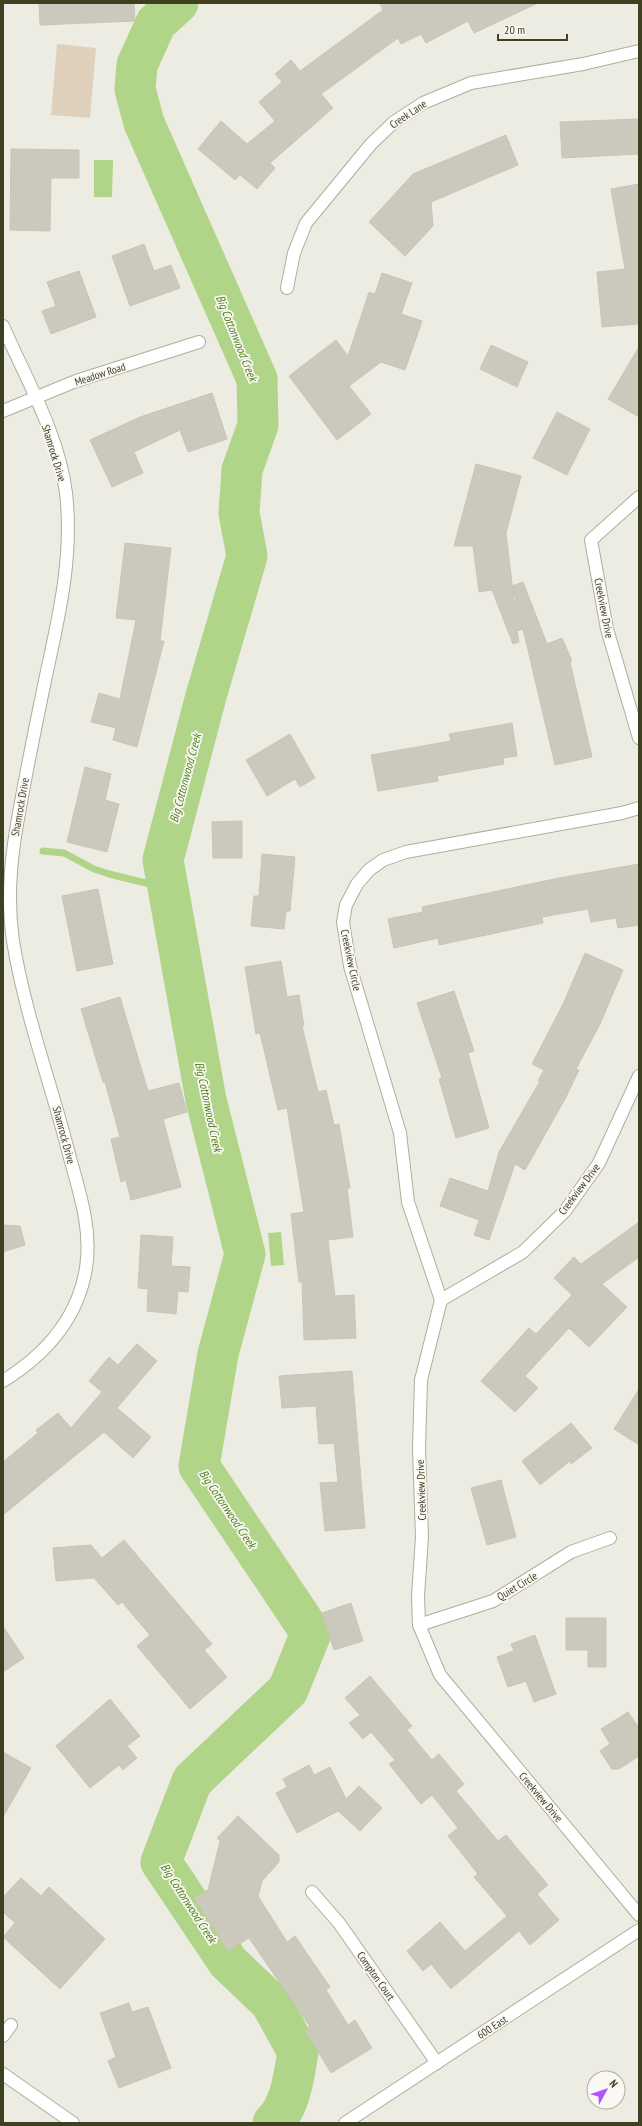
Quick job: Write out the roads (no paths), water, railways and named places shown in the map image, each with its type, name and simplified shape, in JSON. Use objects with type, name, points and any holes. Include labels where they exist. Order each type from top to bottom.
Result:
[{"type":"street","name":"Creek Lane","points":[[287,288],[294,253],[306,223],[371,144],[394,122],[422,103],[472,83],[583,64],[639,51]]},
{"type":"street","name":"Shamrock Drive","points":[[3,326],[35,397],[62,470],[66,492],[68,524],[68,559],[62,600],[32,740],[11,859],[10,898],[13,940],[25,994],[69,1151],[89,1235],[86,1269],[75,1306],[60,1332],[41,1354],[3,1381]]},
{"type":"street","name":"Meadow Road","points":[[3,411],[76,381],[199,342]]},
{"type":"street","name":"Creekview Drive","points":[[639,497],[591,540],[607,629],[639,738]]},
{"type":"street","name":"Creekview Circle","points":[[441,1300],[408,1202],[400,1133],[350,966],[343,922],[346,905],[357,884],[369,870],[383,860],[406,852],[622,814],[639,808]]},
{"type":"street","name":"Creekview Drive","points":[[639,1076],[599,1163],[565,1211],[523,1252],[441,1300],[421,1380],[419,1448],[422,1537],[418,1596],[419,1625],[440,1675],[639,1915]]},
{"type":"street","name":"Quiet Circle","points":[[419,1625],[493,1601],[571,1552],[610,1538]]},
{"type":"street","name":"Compton Court","points":[[312,1892],[339,1923],[437,2063]]},
{"type":"street","name":"600 East","points":[[345,2123],[639,1930]]},
{"type":"street","points":[[3,2036],[11,2025]]},
{"type":"street","points":[[4,2078],[73,2123]]},
{"type":"waterway","name":"Big Cottonwood Creek","points":[[178,3],[156,23],[137,65],[135,89],[144,123],[257,379],[258,425],[242,470],[239,513],[247,556],[206,696],[163,860],[206,1100],[245,1254],[218,1354],[199,1466],[311,1633],[288,1690],[192,1781],[161,1862],[228,1962],[271,2003],[298,2052],[288,2099],[284,2108],[273,2123]]},
{"type":"waterway","points":[[43,851],[64,853],[94,869],[109,874],[150,884],[167,883]]}]
